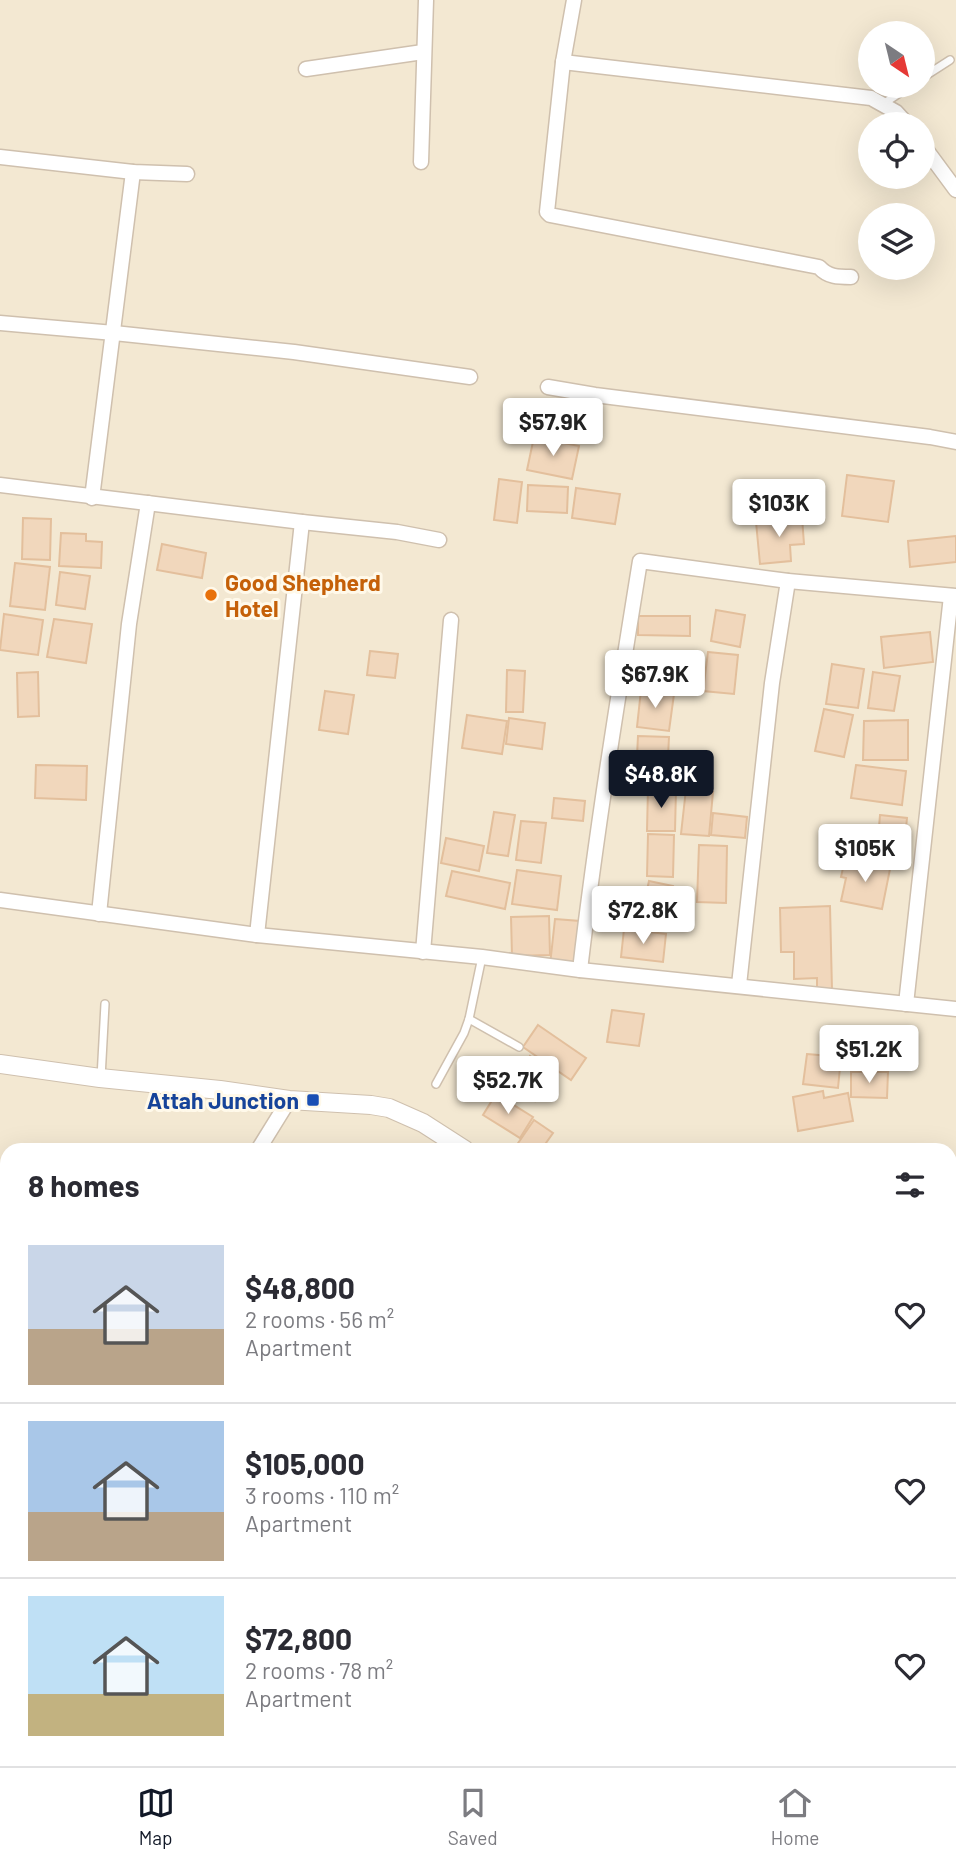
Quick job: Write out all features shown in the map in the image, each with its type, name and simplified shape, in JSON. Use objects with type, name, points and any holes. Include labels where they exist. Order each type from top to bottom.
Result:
[{"type":"street","points":[[421,162],[426,0]]},
{"type":"street","points":[[574,0],[564,61],[547,212],[550,215],[819,267],[832,276],[851,277]]},
{"type":"street","points":[[306,69],[423,52]]},
{"type":"street","points":[[564,61],[871,98],[896,112]]},
{"type":"street","points":[[0,157],[133,172],[187,174]]},
{"type":"street","points":[[935,162],[956,190]]},
{"type":"street","points":[[92,498],[133,172]]},
{"type":"street","points":[[0,324],[294,352],[470,377]]},
{"type":"street","points":[[548,387],[956,442]]},
{"type":"street","points":[[0,485],[397,532],[439,540]]},
{"type":"street","points":[[99,914],[129,624],[148,503]]},
{"type":"street","points":[[257,934],[302,522]]},
{"type":"street","points":[[580,970],[594,856],[640,561],[788,581],[954,596],[906,1004]]},
{"type":"street","points":[[738,985],[772,683],[788,581]]},
{"type":"street","points":[[423,952],[451,620]]},
{"type":"street","points":[[0,900],[257,934],[956,1009]]},
{"type":"street","points":[[0,1064],[289,1100],[389,1108],[423,1123],[454,1143]]},
{"type":"street","points":[[261,1143],[289,1100]]},
{"type":"lane","points":[[935,70],[950,60]]},
{"type":"lane","points":[[883,104],[892,98]]},
{"type":"lane","points":[[436,1084],[464,1033],[482,957]]},
{"type":"lane","points":[[100,1078],[105,1004]]},
{"type":"lane","points":[[469,1019],[519,1047]]},
{"type":"shaded area","points":[[0,0],[956,0],[956,1143],[0,1143]]},
{"type":"building","points":[[534,437],[579,446],[572,479],[527,470]]},
{"type":"building","points":[[847,475],[894,481],[888,522],[842,516]]},
{"type":"building","points":[[499,479],[522,482],[517,523],[494,520]]},
{"type":"building","points":[[528,485],[568,487],[567,513],[527,511]]},
{"type":"building","points":[[576,488],[620,494],[615,524],[572,518]]},
{"type":"building","points":[[802,517],[804,544],[790,545],[791,561],[760,564],[756,522]]},
{"type":"building","points":[[23,518],[51,519],[50,560],[22,559]]},
{"type":"building","points":[[61,533],[86,534],[86,541],[102,542],[101,568],[59,566]]},
{"type":"building","points":[[956,536],[956,562],[910,567],[908,541]]},
{"type":"building","points":[[162,544],[206,553],[202,578],[157,570]]},
{"type":"building","points":[[15,563],[50,567],[45,610],[10,606]]},
{"type":"building","points":[[60,572],[90,576],[85,609],[56,605]]},
{"type":"building","points":[[716,610],[745,615],[740,647],[711,641]]},
{"type":"building","points":[[4,614],[43,620],[38,655],[0,650]]},
{"type":"building","points":[[638,616],[690,616],[690,636],[638,635]]},
{"type":"building","points":[[54,619],[92,624],[86,663],[47,657]]},
{"type":"building","points":[[930,632],[933,662],[884,668],[881,637]]},
{"type":"building","points":[[370,651],[398,654],[395,678],[367,675]]},
{"type":"building","points":[[708,652],[738,655],[734,694],[703,691]]},
{"type":"building","points":[[832,664],[864,669],[858,708],[826,704]]},
{"type":"building","points":[[507,670],[525,671],[523,712],[506,712]]},
{"type":"building","points":[[38,672],[39,716],[18,717],[17,673]]},
{"type":"building","points":[[873,672],[900,676],[894,711],[868,708]]},
{"type":"building","points":[[641,690],[674,694],[669,731],[637,727]]},
{"type":"building","points":[[325,691],[354,695],[348,734],[319,730]]},
{"type":"building","points":[[824,709],[853,715],[844,757],[815,751]]},
{"type":"building","points":[[467,715],[507,721],[502,754],[462,748]]},
{"type":"building","points":[[509,718],[545,723],[542,749],[506,744]]},
{"type":"building","points":[[908,720],[908,760],[863,760],[864,721]]},
{"type":"building","points":[[638,736],[669,737],[667,777],[636,776]]},
{"type":"building","points":[[36,765],[87,766],[86,800],[35,798]]},
{"type":"building","points":[[856,765],[906,771],[902,805],[851,798]]},
{"type":"building","points":[[648,788],[676,789],[675,831],[647,831]]},
{"type":"building","points":[[686,789],[713,792],[709,836],[681,834]]},
{"type":"building","points":[[554,798],[585,801],[583,821],[552,818]]},
{"type":"building","points":[[494,812],[515,815],[508,856],[487,853]]},
{"type":"building","points":[[713,813],[747,817],[745,838],[711,835]]},
{"type":"building","points":[[880,815],[907,818],[903,860],[868,857],[871,826],[879,827]]},
{"type":"building","points":[[521,821],[546,823],[541,863],[516,860]]},
{"type":"building","points":[[648,834],[674,835],[673,877],[647,876]]},
{"type":"building","points":[[446,838],[484,846],[479,871],[441,863]]},
{"type":"building","points":[[699,845],[727,846],[726,903],[697,902]]},
{"type":"building","points":[[845,859],[890,869],[882,909],[841,901],[846,878],[841,877]]},
{"type":"building","points":[[517,870],[561,876],[557,910],[512,904]]},
{"type":"building","points":[[452,871],[510,883],[505,909],[446,896]]},
{"type":"building","points":[[649,881],[673,886],[663,927],[640,922]]},
{"type":"building","points":[[830,906],[832,990],[817,991],[817,978],[794,979],[794,952],[781,952],[780,908]]},
{"type":"building","points":[[549,916],[550,955],[512,956],[511,917]]},
{"type":"building","points":[[555,919],[580,921],[576,967],[550,965]]},
{"type":"building","points":[[624,929],[666,934],[663,962],[621,957]]},
{"type":"building","points":[[612,1010],[644,1014],[639,1046],[607,1042]]},
{"type":"building","points":[[538,1025],[586,1058],[571,1080],[523,1047]]},
{"type":"building","points":[[854,1039],[892,1044],[890,1058],[868,1055],[866,1070],[850,1068]]},
{"type":"building","points":[[807,1054],[841,1057],[838,1088],[803,1084]]},
{"type":"building","points":[[530,1056],[554,1072],[535,1101],[511,1085]]},
{"type":"building","points":[[851,1072],[888,1072],[887,1098],[851,1097]]},
{"type":"building","points":[[823,1091],[824,1098],[848,1093],[853,1121],[798,1131],[793,1097]]},
{"type":"building","points":[[496,1094],[533,1117],[520,1138],[483,1115]]},
{"type":"building","points":[[534,1120],[553,1133],[546,1143],[518,1143]]},
{"type":"place","name":"Good Shepherd Hotel","points":[[211,595]]},
{"type":"place","name":"Attah Junction","points":[[313,1100]]}]
